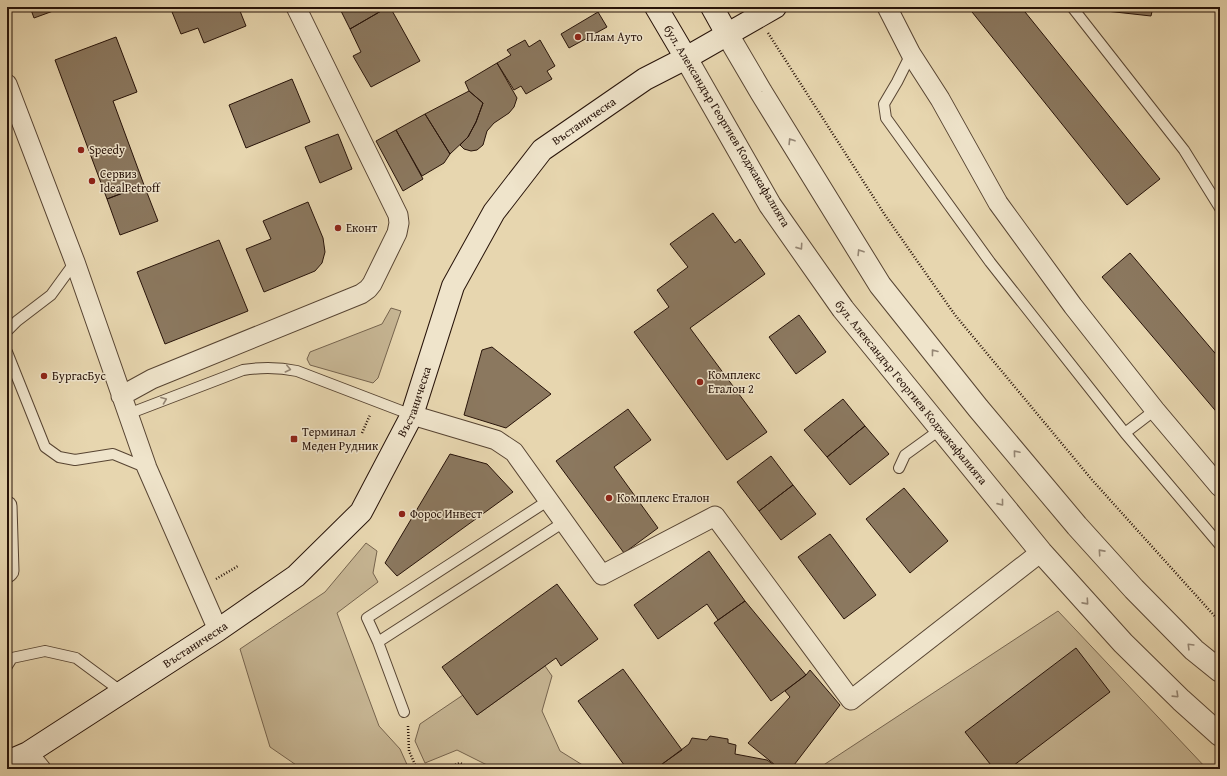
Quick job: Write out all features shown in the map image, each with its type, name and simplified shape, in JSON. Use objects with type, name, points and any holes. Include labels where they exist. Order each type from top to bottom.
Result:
[{"type":"street","points":[[122,396],[152,379],[361,294],[372,284],[396,233],[399,223],[398,215],[296,7]]},
{"type":"street","name":"бул. Александър Георгиев Коджакафалията","points":[[656,7],[770,205],[843,309],[1041,552],[1123,643],[1181,700],[1220,735]]},
{"type":"street","points":[[712,7],[761,92],[880,285],[978,408],[1077,526],[1139,594],[1194,650],[1220,671]]},
{"type":"street","points":[[887,7],[911,54],[940,99],[998,203],[1073,306],[1220,487]]},
{"type":"street","name":"Въстаническа","points":[[7,762],[34,761],[122,692],[218,630],[296,576],[361,512],[412,415],[453,286],[494,212],[542,150],[645,79],[686,58],[766,12]]},
{"type":"street","points":[[7,84],[75,262],[147,468],[218,630]]},
{"type":"street","points":[[412,415],[496,440],[514,452],[602,575],[714,516],[851,700],[1041,552]]},
{"type":"street","points":[[7,506],[9,570],[7,573]]},
{"type":"lane","points":[[1072,7],[1184,150],[1220,208]]},
{"type":"lane","points":[[911,54],[884,104],[886,118],[990,262],[1126,433],[1220,546]]},
{"type":"lane","points":[[7,331],[17,321],[51,295],[75,262]]},
{"type":"lane","points":[[7,352],[45,447],[58,457],[75,460],[113,454],[147,468]]},
{"type":"lane","points":[[128,414],[243,370],[263,367],[280,367],[297,371],[412,415]]},
{"type":"lane","points":[[1126,433],[1156,410]]},
{"type":"lane","points":[[899,468],[904,455],[941,429]]},
{"type":"lane","points":[[404,712],[378,642],[367,618],[549,500]]},
{"type":"lane","points":[[378,642],[564,522]]},
{"type":"lane","points":[[7,666],[12,658],[45,651],[76,658],[122,692]]},
{"type":"path","points":[[766,12],[885,215],[954,315],[1092,481],[1220,622]]},
{"type":"path","points":[[362,433],[376,401]]},
{"type":"path","points":[[200,588],[238,566]]},
{"type":"path","points":[[404,712],[408,726],[409,751],[417,769]]},
{"type":"path","points":[[444,769],[460,763],[470,769]]},
{"type":"shaded area","points":[[391,308],[401,311],[378,378],[373,383],[310,365],[307,359],[310,352],[382,324]]},
{"type":"shaded area","points":[[366,543],[377,551],[373,573],[378,582],[337,613],[379,726],[400,749],[409,769],[302,769],[270,747],[240,649],[325,592]]},
{"type":"shaded area","points":[[1058,611],[1207,769],[1020,769],[1012,760],[994,769],[833,769],[822,766]]},
{"type":"shaded area","points":[[545,666],[552,676],[542,711],[560,751],[589,769],[495,769],[457,750],[425,763],[415,741],[420,724],[463,695],[477,715]]},
{"type":"building","points":[[30,7],[64,7],[34,18]]},
{"type":"building","points":[[170,7],[252,7],[240,11],[246,26],[204,43],[198,28],[181,34]]},
{"type":"building","points":[[339,7],[388,7],[350,29]]},
{"type":"building","points":[[390,7],[420,61],[371,87],[353,56],[361,52],[350,29]]},
{"type":"building","points":[[968,7],[1021,7],[1160,179],[1127,205]]},
{"type":"building","points":[[1105,7],[1153,7],[1151,16],[1106,11]]},
{"type":"building","points":[[598,12],[607,27],[569,48],[561,34]]},
{"type":"building","points":[[116,37],[137,92],[113,101],[144,185],[107,199],[55,60]]},
{"type":"building","points":[[525,40],[529,47],[540,40],[555,66],[547,71],[552,79],[526,94],[521,86],[514,90],[497,63],[511,55],[507,50]]},
{"type":"building","points":[[497,63],[517,98],[514,107],[509,113],[494,123],[487,131],[483,145],[477,150],[471,151],[464,149],[460,145],[468,137],[476,122],[483,103],[469,91],[465,82]]},
{"type":"building","points":[[292,79],[310,122],[246,148],[229,105]]},
{"type":"building","points":[[469,91],[483,103],[476,122],[468,137],[450,154],[425,114]]},
{"type":"building","points":[[425,114],[450,154],[444,163],[422,176],[396,130]]},
{"type":"building","points":[[396,130],[423,179],[403,191],[376,141]]},
{"type":"building","points":[[338,134],[352,169],[320,183],[305,147]]},
{"type":"building","points":[[144,185],[158,221],[120,235],[107,199]]},
{"type":"building","points":[[308,202],[323,238],[325,252],[322,263],[315,271],[264,292],[246,249],[271,239],[263,221]]},
{"type":"building","name":"Комплекс Еталон 2","points":[[713,213],[735,243],[740,239],[765,274],[690,328],[767,432],[727,460],[634,332],[669,307],[657,290],[688,267],[670,244]]},
{"type":"building","points":[[219,240],[248,311],[165,344],[137,272]]},
{"type":"building","points":[[1130,253],[1220,359],[1220,416],[1102,277]]},
{"type":"building","points":[[799,315],[826,352],[796,374],[769,337]]},
{"type":"building","points":[[492,347],[551,394],[506,428],[464,415],[482,350]]},
{"type":"building","points":[[843,399],[865,426],[827,457],[804,430]]},
{"type":"building","name":"Комплекс Еталон","points":[[628,409],[651,440],[614,467],[658,528],[624,553],[556,461]]},
{"type":"building","points":[[865,426],[889,454],[850,485],[827,457]]},
{"type":"building","points":[[450,454],[487,464],[513,492],[397,576],[385,563]]},
{"type":"building","points":[[771,456],[793,485],[759,511],[737,482]]},
{"type":"building","points":[[793,485],[816,514],[781,540],[759,511]]},
{"type":"building","points":[[904,488],[948,541],[910,573],[866,519]]},
{"type":"building","points":[[830,534],[876,595],[844,619],[798,557]]},
{"type":"building","points":[[709,551],[745,601],[718,620],[707,604],[658,639],[634,605]]},
{"type":"building","points":[[557,584],[598,639],[561,666],[556,658],[477,715],[442,667]]},
{"type":"building","points":[[745,601],[806,675],[771,701],[714,623]]},
{"type":"building","points":[[1076,648],[1110,692],[1009,769],[994,769],[965,732]]},
{"type":"building","points":[[623,669],[682,750],[655,769],[627,769],[578,701]]},
{"type":"building","points":[[810,670],[840,705],[791,769],[780,769],[748,743],[790,697],[785,691],[806,675]]},
{"type":"building","points":[[710,736],[728,739],[728,743],[736,745],[735,754],[767,760],[780,769],[657,768],[689,744],[692,738],[707,740]]},
{"type":"place","name":"Плам Ауто","points":[[578,37]]},
{"type":"place","name":"Speedy","points":[[81,150]]},
{"type":"place","name":"Сервиз IdealPetroff","points":[[92,181]]},
{"type":"place","name":"Еконт","points":[[338,228]]},
{"type":"place","name":"БургасБус","points":[[44,376]]},
{"type":"place","name":"Комплекс Еталон 2","points":[[700,382]]},
{"type":"place","name":"Терминал Меден Рудник","points":[[294,439]]},
{"type":"place","name":"Комплекс Еталон","points":[[609,498]]},
{"type":"place","name":"Форос Инвест","points":[[402,514]]}]
